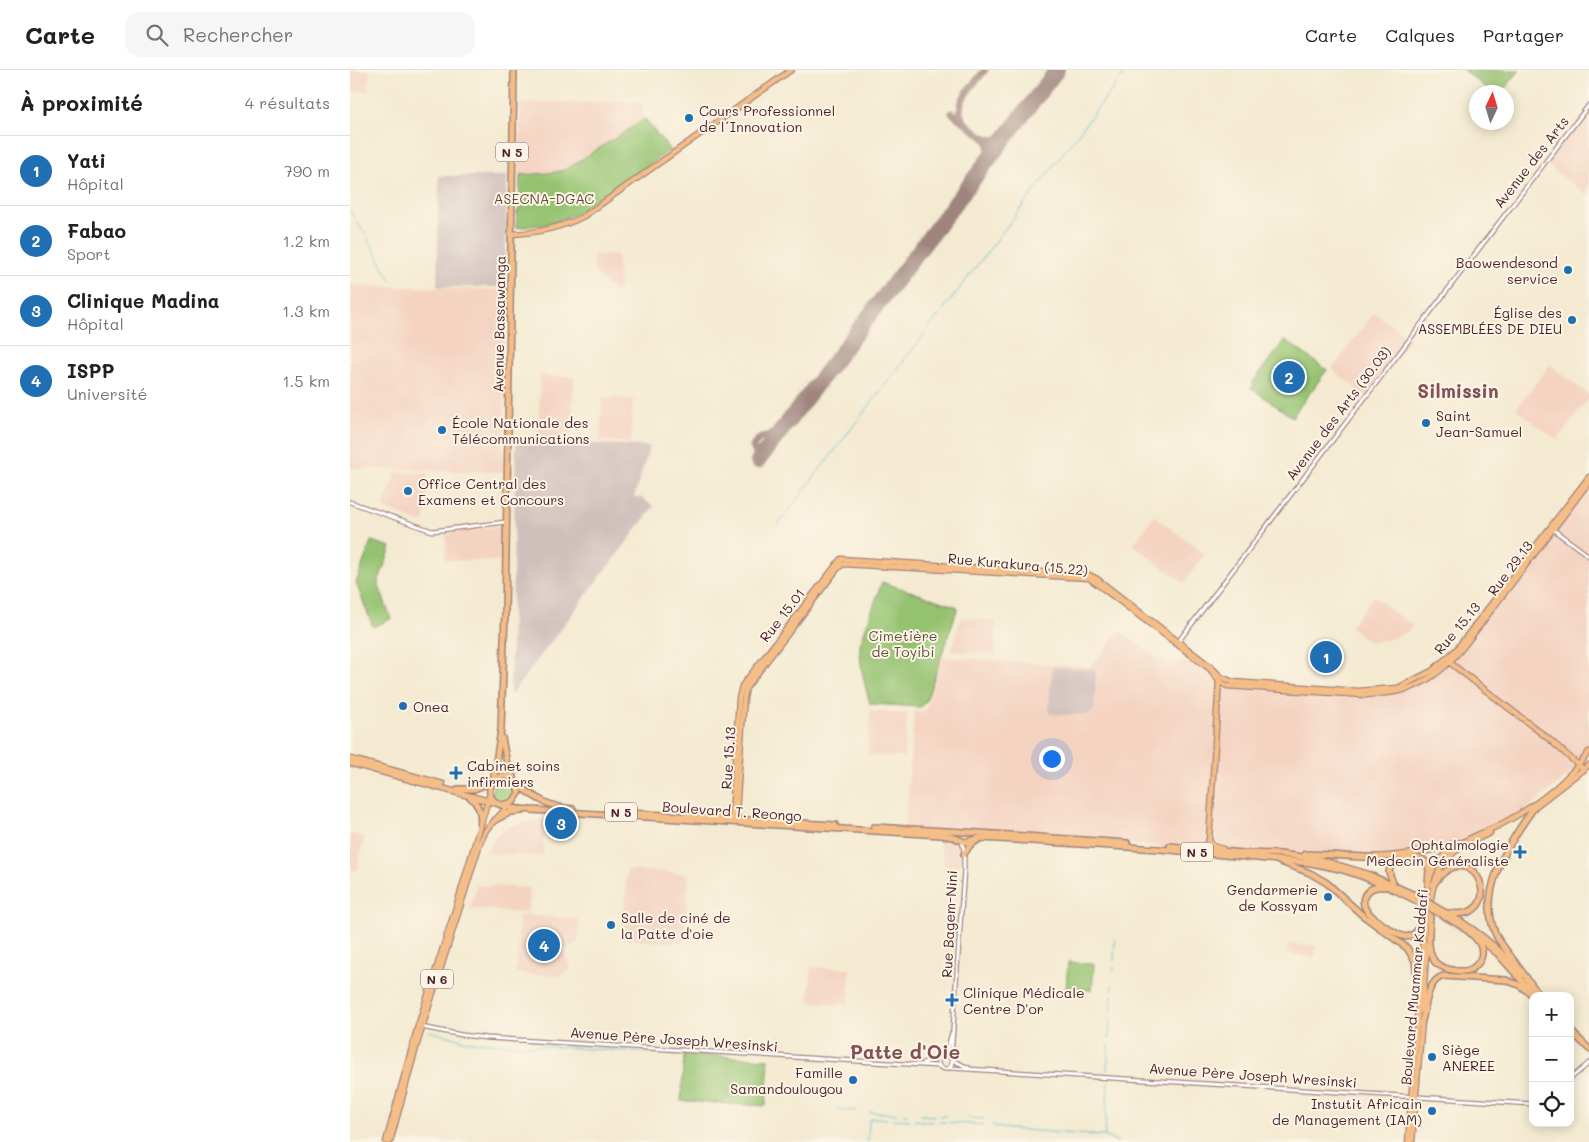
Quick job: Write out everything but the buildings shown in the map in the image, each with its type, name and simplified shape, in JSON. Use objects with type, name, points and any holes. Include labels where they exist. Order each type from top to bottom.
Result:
[{"type":"highway","name":"Avenue Bassawanga","points":[[493,782],[501,729],[507,522],[514,70]]},
{"type":"highway","name":"Avenue Bassawanga","points":[[501,729],[506,760],[516,783]]},
{"type":"highway","points":[[350,759],[463,790],[474,789],[505,776],[510,777],[516,783],[518,794],[512,807]]},
{"type":"highway","points":[[350,763],[500,804]]},
{"type":"highway","name":"N 5","points":[[490,793],[490,786],[493,782]]},
{"type":"highway","name":"N 5","points":[[516,783],[549,805],[563,808],[966,832],[1280,854],[1332,863],[1367,874],[1395,887]]},
{"type":"highway","points":[[490,793],[493,800],[500,804]]},
{"type":"highway","name":"N 6","points":[[468,795],[475,801],[480,811],[482,818],[480,828]]},
{"type":"highway","name":"N 5","points":[[500,804],[512,807]]},
{"type":"highway","name":"N 5","points":[[495,820],[512,807]]},
{"type":"highway","name":"Boulevard T. Reongo","points":[[512,807],[532,810],[859,829],[953,837],[965,841],[987,838],[1158,848],[1275,859],[1328,866],[1358,875],[1395,887],[1437,910]]},
{"type":"highway","points":[[1533,809],[1518,830],[1498,870],[1490,895],[1489,914],[1498,939],[1537,992]]},
{"type":"highway","points":[[966,832],[971,836],[965,841],[960,835],[966,832]]},
{"type":"highway","points":[[953,837],[961,845],[964,852],[973,843],[987,838]]},
{"type":"highway","points":[[1280,854],[1372,857],[1402,855],[1458,843]]},
{"type":"highway","points":[[1395,887],[1390,877],[1389,867],[1397,861],[1417,858],[1422,859],[1428,864],[1430,885]]},
{"type":"highway","points":[[1275,859],[1310,873],[1326,883],[1361,914],[1406,948],[1415,961],[1419,993]]},
{"type":"highway","points":[[1430,885],[1446,871],[1457,867],[1471,870],[1481,882],[1482,890],[1478,904],[1472,909],[1458,914],[1445,912]]},
{"type":"highway","points":[[1395,887],[1375,887],[1367,893],[1364,901],[1367,910],[1397,934],[1406,937],[1415,934],[1427,912]]},
{"type":"highway","name":"N 5","points":[[1437,910],[1445,912],[1485,937],[1509,959],[1537,992]]},
{"type":"highway","name":"N 5","points":[[1437,910],[1498,954],[1531,992]]},
{"type":"highway","points":[[1427,912],[1430,949],[1433,959],[1438,965],[1454,970],[1468,970],[1480,961],[1480,945],[1471,933],[1464,928]]},
{"type":"highway","points":[[1421,1024],[1430,987],[1443,976],[1506,980],[1520,985],[1529,992]]},
{"type":"highway","points":[[1574,1034],[1589,1050]]},
{"type":"highway","points":[[1573,1037],[1589,1054]]},
{"type":"main road","points":[[511,234],[545,230],[584,216],[791,70]]},
{"type":"main road","name":"Rue 15.13","points":[[1220,679],[1233,682],[1367,691],[1398,688],[1432,671],[1448,661],[1552,528],[1589,476]]},
{"type":"main road","points":[[1552,528],[1589,482]]},
{"type":"main road","name":"Rue Kurakura (15.22)","points":[[842,559],[1089,575],[1177,643]]},
{"type":"main road","name":"Rue 15.01","points":[[741,698],[742,686],[837,562],[842,559]]},
{"type":"main road","name":"Rue Kurakura (15.22)","points":[[838,568],[842,564],[847,563],[1087,578],[1177,643]]},
{"type":"main road","name":"Rue 15.01","points":[[741,698],[748,685],[838,568]]},
{"type":"main road","points":[[1177,643],[1220,679],[1209,841],[1215,847],[1234,852]]},
{"type":"main road","points":[[1448,661],[1571,757],[1584,770]]},
{"type":"main road","name":"Rue 15.13","points":[[732,818],[736,812],[741,698]]},
{"type":"main road","points":[[1458,843],[1492,829],[1523,812],[1560,785],[1589,752]]},
{"type":"main road","points":[[1571,757],[1585,757]]},
{"type":"main road","points":[[1533,809],[1589,765]]},
{"type":"main road","name":"N 6","points":[[390,1142],[490,793]]},
{"type":"main road","name":"Boulevard Muammar Kaddafi","points":[[1430,885],[1443,864],[1455,851],[1533,809]]},
{"type":"main road","points":[[726,822],[732,818]]},
{"type":"main road","name":"N 6","points":[[386,1142],[480,843],[484,832],[495,820]]},
{"type":"main road","points":[[1181,847],[1204,846],[1209,841]]},
{"type":"main road","name":"Boulevard Muammar Kaddafi","points":[[1412,1142],[1419,993],[1430,885],[1435,867],[1448,851],[1458,843]]},
{"type":"main road","name":"Boulevard Muammar Kaddafi","points":[[1408,1142],[1421,1024],[1427,912]]},
{"type":"street","name":"Avenue des Arts","points":[[1490,233],[1589,105]]},
{"type":"street","name":"Avenue des Arts (30.03)","points":[[1177,643],[1490,233]]},
{"type":"street","points":[[350,502],[432,531],[507,522]]},
{"type":"street","points":[[1552,528],[1589,556]]},
{"type":"street","points":[[964,852],[965,841]]},
{"type":"street","name":"Rue Bagem-Nini","points":[[953,1027],[964,852]]},
{"type":"street","name":"Avenue Père Joseph Wresinski","points":[[422,1025],[462,1036],[487,1038],[938,1066]]},
{"type":"street","points":[[953,1027],[952,1064],[950,1068],[945,1070],[938,1066],[940,1057],[948,1047],[953,1027]]},
{"type":"street","points":[[940,1057],[946,1055],[952,1059]]},
{"type":"street","name":"Avenue Père Joseph Wresinski","points":[[921,1064],[940,1057]]},
{"type":"street","name":"Avenue Père Joseph Wresinski","points":[[952,1059],[972,1068]]},
{"type":"street","points":[[1574,1076],[1588,1066]]},
{"type":"street","name":"Avenue Père Joseph Wresinski","points":[[950,1068],[1529,1104]]},
{"type":"shaded area","points":[[350,70],[369,70],[369,91],[350,91]]},
{"type":"shaded area","points":[[642,102],[644,119],[565,170],[519,175],[521,103]]},
{"type":"shaded area","points":[[1589,106],[1589,196],[1544,163]]},
{"type":"shaded area","points":[[439,176],[507,176],[505,287],[437,287]]},
{"type":"shaded area","points":[[594,255],[617,255],[619,288],[615,291],[605,284],[593,269]]},
{"type":"shaded area","points":[[350,285],[505,290],[503,472],[350,468]]},
{"type":"shaded area","points":[[1374,313],[1410,338],[1366,396],[1332,369]]},
{"type":"shaded area","points":[[1550,365],[1589,395],[1589,399],[1557,440],[1516,409]]},
{"type":"shaded area","points":[[540,376],[574,377],[571,440],[538,439]]},
{"type":"shaded area","points":[[602,397],[633,399],[631,443],[600,441]]},
{"type":"shaded area","points":[[516,441],[650,446],[634,497],[641,498],[654,506],[510,696]]},
{"type":"shaded area","name":"Office Central des Examens et Concours","points":[[396,472],[428,473],[425,521],[419,522],[383,508]]},
{"type":"shaded area","points":[[1589,482],[1589,752],[1569,776],[1523,812],[1458,843],[1402,855],[1272,854],[905,829],[914,711],[924,711],[926,709],[943,657],[1088,667],[1091,666],[1120,631],[1157,658],[1167,662],[1185,663],[1194,657],[1227,686],[1365,695],[1399,691],[1436,674],[1449,663]]},
{"type":"shaded area","points":[[1154,516],[1205,554],[1184,583],[1133,545]]},
{"type":"shaded area","points":[[498,526],[503,529],[502,561],[445,560],[446,533]]},
{"type":"shaded area","points":[[1373,596],[1413,626],[1407,632],[1387,640],[1369,642],[1350,627]]},
{"type":"shaded area","points":[[961,618],[997,621],[995,654],[951,651]]},
{"type":"shaded area","points":[[1052,667],[1093,669],[1096,673],[1094,709],[1088,715],[1049,714]]},
{"type":"shaded area","points":[[870,711],[907,714],[904,757],[867,755]]},
{"type":"shaded area","points":[[545,820],[543,856],[487,853],[493,839],[501,831],[510,826]]},
{"type":"shaded area","points":[[350,833],[365,837],[357,871],[350,869]]},
{"type":"shaded area","points":[[938,838],[953,840],[958,843],[961,850],[961,867],[944,864]]},
{"type":"shaded area","points":[[627,870],[689,874],[684,942],[657,942],[622,938]]},
{"type":"shaded area","points":[[477,885],[529,888],[528,913],[470,909]]},
{"type":"shaded area","points":[[521,915],[579,920],[578,942],[562,950],[571,969],[558,976],[516,973],[519,917]]},
{"type":"shaded area","points":[[1287,944],[1316,946],[1315,958],[1287,954]]},
{"type":"shaded area","points":[[811,967],[850,969],[848,1005],[809,1002]]},
{"type":"green space","points":[[1463,70],[1520,70],[1508,85],[1483,85]]},
{"type":"green space","name":"ASECNA-DGAC","points":[[645,119],[670,150],[588,209],[549,224],[516,228],[517,211],[519,211],[520,175],[565,170]]},
{"type":"green space","points":[[1285,340],[1327,370],[1292,417],[1251,388],[1254,385],[1252,383]]},
{"type":"green space","points":[[371,541],[391,547],[378,583],[391,619],[373,627],[356,583]]},
{"type":"green space","name":"Cimetière de Toyibi","points":[[882,582],[958,607],[927,699],[921,707],[870,704],[861,667],[860,644]]},
{"type":"green space","points":[[504,779],[513,782],[516,791],[513,800],[504,803],[495,800],[492,791],[495,782]]},
{"type":"green space","points":[[1068,962],[1094,964],[1092,990],[1066,989]]},
{"type":"green space","points":[[684,1054],[769,1059],[766,1106],[681,1101]]},
{"type":"waterway","points":[[943,310],[1127,70]]},
{"type":"waterway","points":[[350,210],[354,217]]},
{"type":"waterway","points":[[356,221],[366,235]]},
{"type":"waterway","points":[[368,239],[391,281]]},
{"type":"waterway","points":[[778,524],[939,315]]},
{"type":"waterway","points":[[1114,960],[1115,940]]},
{"type":"waterway","points":[[1113,970],[1114,966]]},
{"type":"waterway","points":[[1111,1013],[1112,996]]},
{"type":"waterway","points":[[1109,1039],[1110,1018]]},
{"type":"waterway","points":[[429,1031],[471,1042],[678,1054]]},
{"type":"waterway","points":[[1107,1070],[1109,1045]]},
{"type":"waterway","points":[[1105,1135],[1108,1083]]},
{"type":"waterway","points":[[833,1109],[856,1111]]},
{"type":"waterway","points":[[870,1112],[897,1114]]},
{"type":"waterway","points":[[903,1114],[908,1114]]},
{"type":"waterway","points":[[921,1115],[934,1116]]},
{"type":"waterway","points":[[940,1116],[946,1116]]},
{"type":"waterway","points":[[868,1142],[869,1120],[872,1118],[887,1119]]},
{"type":"waterway","points":[[968,1118],[984,1119]]},
{"type":"waterway","points":[[892,1119],[910,1120]]},
{"type":"waterway","points":[[914,1120],[933,1122]]},
{"type":"waterway","points":[[939,1122],[984,1125]]},
{"type":"waterway","points":[[992,1124],[996,1127],[1009,1129],[1105,1136],[1118,1142]]},
{"type":"taxiway","points":[[963,120],[960,113],[962,100],[985,70]]},
{"type":"taxiway","points":[[952,113],[987,140],[989,159]]},
{"type":"taxiway","points":[[984,137],[994,140],[1006,136]]},
{"type":"taxiway","points":[[773,441],[772,449],[767,454],[762,456],[755,452],[753,447],[758,440],[783,429]]},
{"type":"runway","points":[[758,461],[1057,70]]},
{"type":"place","name":"Cours Professionnel de l´Innovation","points":[[689,118]]},
{"type":"place","name":"Baowendesond service","points":[[1568,270]]},
{"type":"place","name":"Église des ASSEMBLÉES DE DIEU","points":[[1572,320]]},
{"type":"place","name":"Fabao","points":[[1289,377]]},
{"type":"place","name":"Saint Jean-Samuel","points":[[1426,423]]},
{"type":"place","name":"École Nationale des Télécommunications","points":[[442,430]]},
{"type":"place","name":"Office Central des Examens et Concours","points":[[408,491]]},
{"type":"place","name":"Yati","points":[[1326,657]]},
{"type":"place","name":"Onea","points":[[403,706]]},
{"type":"place","name":"Cabinet soins infirmiers","points":[[456,773]]},
{"type":"place","name":"Clinique Madina","points":[[561,823]]},
{"type":"place","name":"Ophtalmologie Medecin Généraliste","points":[[1520,852]]},
{"type":"place","name":"Gendarmerie de Kossyam","points":[[1328,897]]},
{"type":"place","name":"Salle de ciné de la Patte d'oie","points":[[611,925]]},
{"type":"place","name":"ISPP","points":[[544,945]]},
{"type":"place","name":"Clinique Médicale Centre D'or","points":[[952,1000]]},
{"type":"place","name":"Siège ANEREE","points":[[1432,1057]]},
{"type":"place","name":"Famille Samandoulougou","points":[[853,1080]]},
{"type":"place","name":"Instutit Africain de Management (IAM)","points":[[1432,1111]]},
{"type":"district","name":"Silmissin","points":[[1458,390]]},
{"type":"district","name":"Patte d'Oie","points":[[905,1051]]}]
